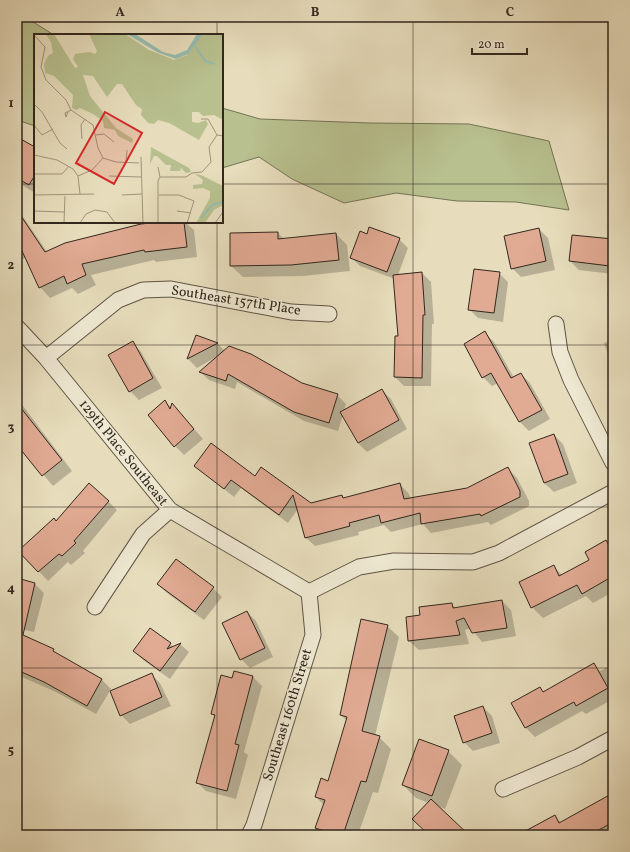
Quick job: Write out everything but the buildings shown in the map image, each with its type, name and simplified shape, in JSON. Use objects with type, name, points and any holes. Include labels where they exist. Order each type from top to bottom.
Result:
[{"type":"street","name":"Southeast 157th Place","points":[[46,358],[118,300],[143,290],[171,289],[291,312],[329,314]]},
{"type":"street","points":[[556,324],[560,352],[571,380],[613,463]]},
{"type":"street","name":"129th Place Southeast","points":[[17,327],[46,358],[170,510],[309,592]]},
{"type":"street","points":[[309,592],[359,567],[394,561],[473,562],[499,553],[613,492]]},
{"type":"street","points":[[95,607],[143,534],[170,510]]},
{"type":"street","name":"Southeast 160th Street","points":[[249,835],[254,825],[313,635],[309,592]]},
{"type":"street","points":[[503,789],[578,757],[613,738]]},
{"type":"green space","points":[[17,17],[25,17],[52,34],[34,34],[34,126],[17,120]]},
{"type":"green space","points":[[223,108],[260,119],[370,123],[469,124],[549,141],[569,210],[516,202],[457,201],[396,193],[344,203],[292,179],[259,157],[223,168]]}]
